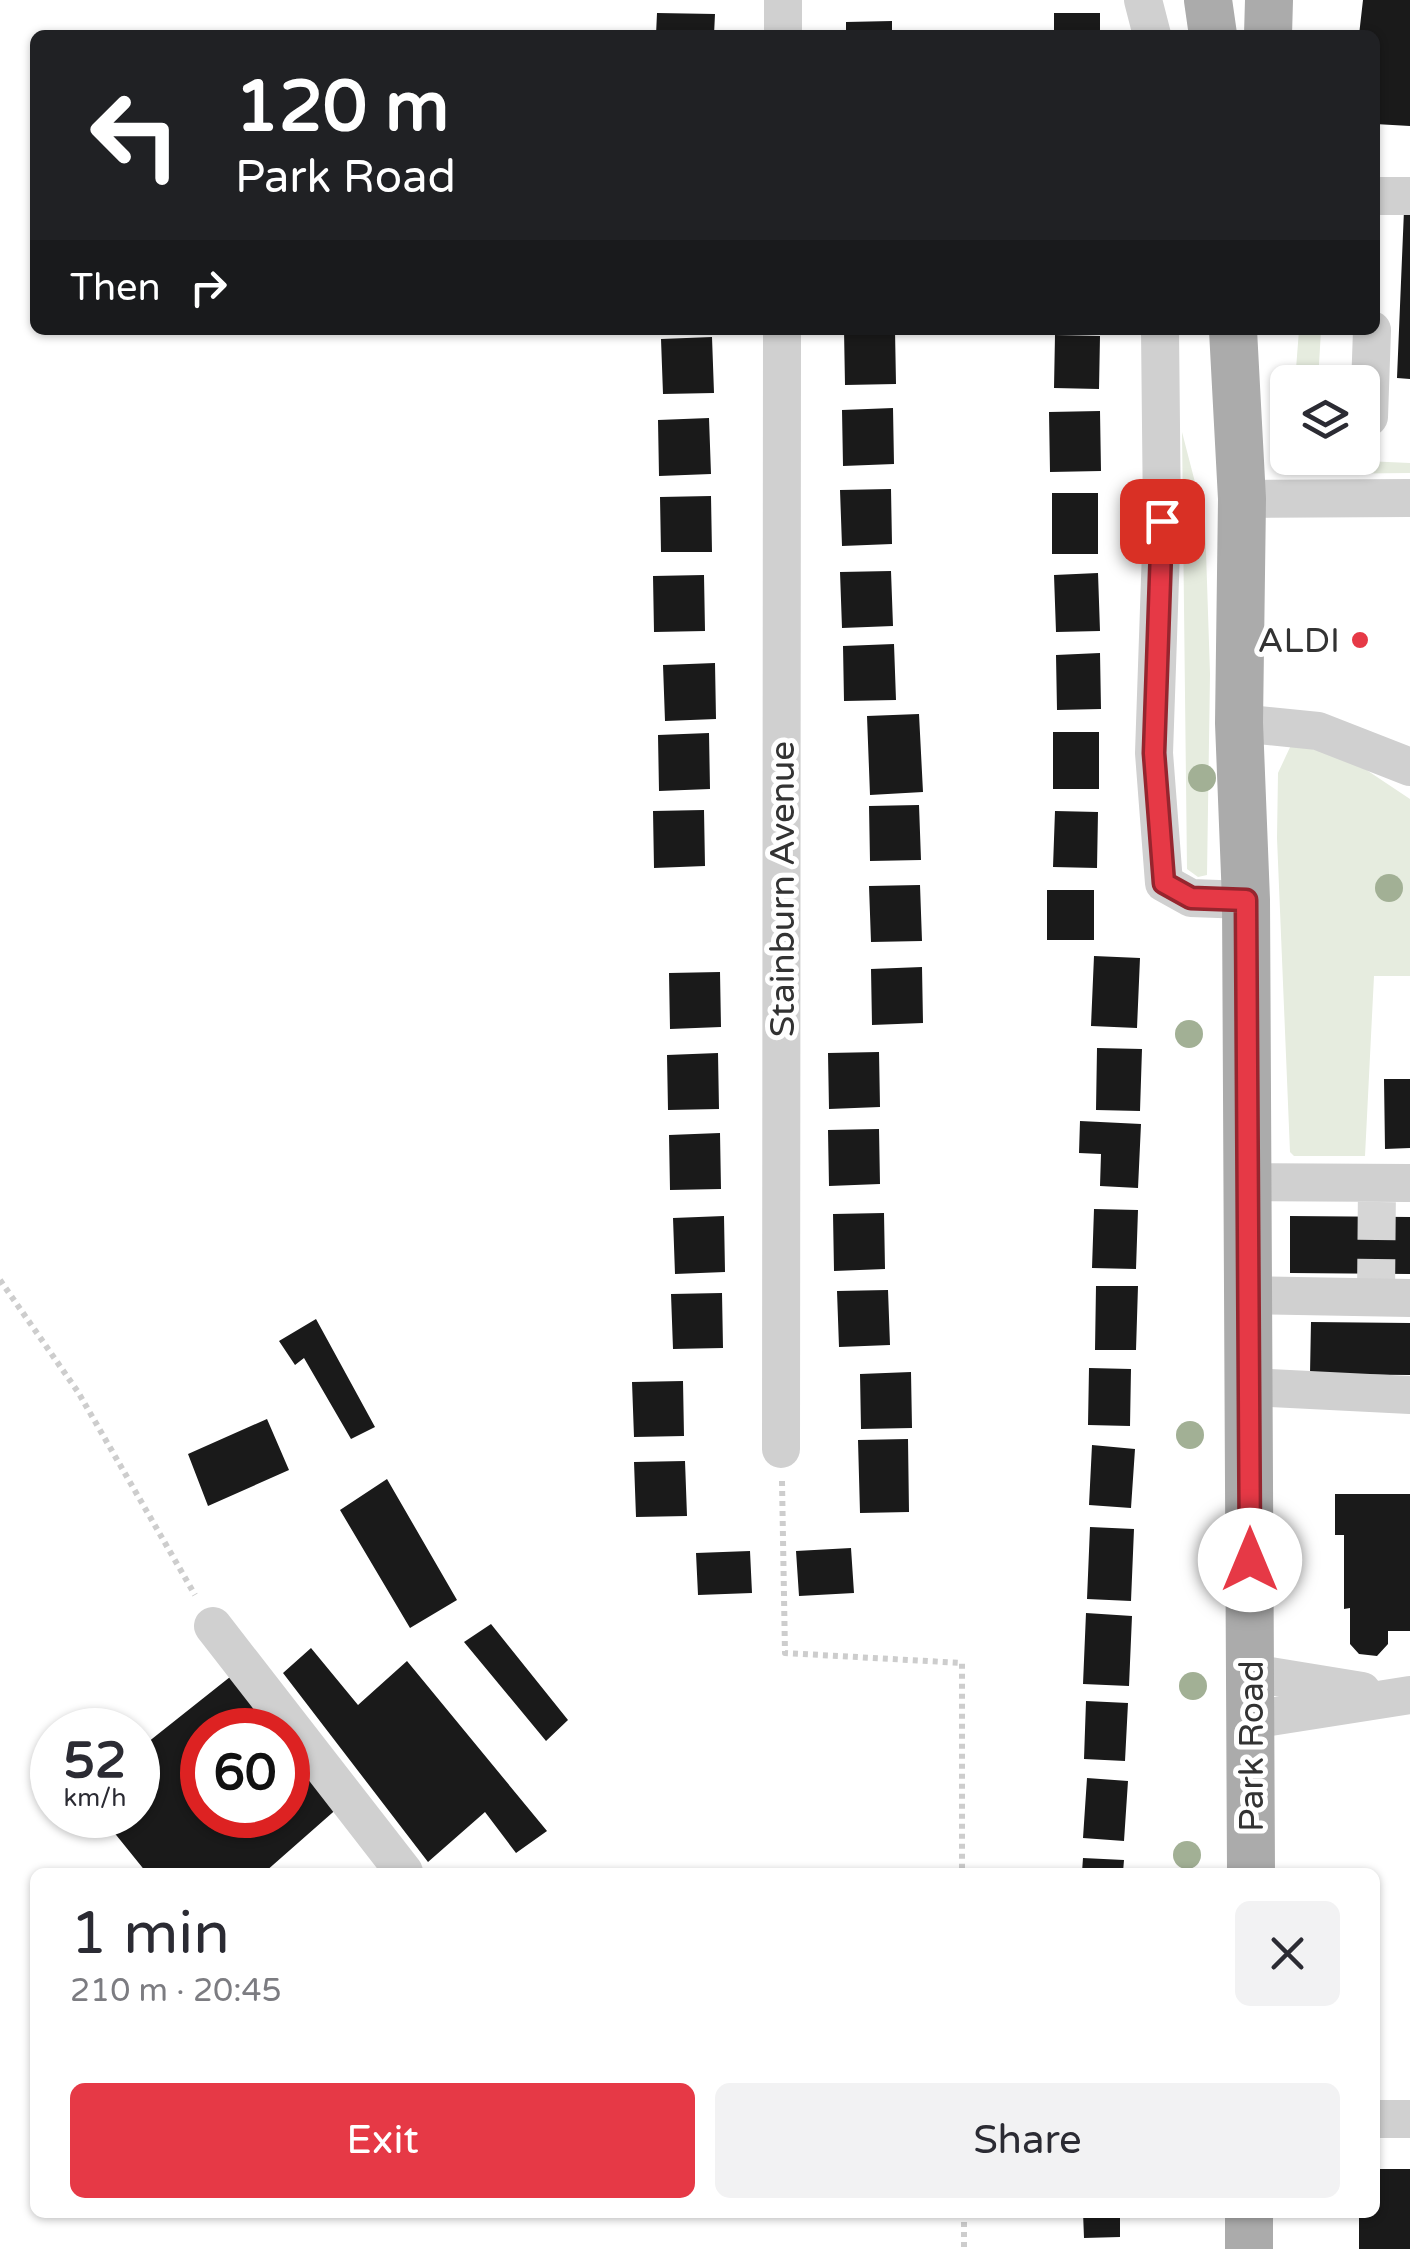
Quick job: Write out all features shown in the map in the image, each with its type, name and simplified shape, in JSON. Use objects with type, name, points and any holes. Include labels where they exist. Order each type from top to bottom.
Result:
[{"type":"main road","points":[[1268,30],[1269,0]]},
{"type":"main road","name":"Park Road","points":[[1234,335],[1242,499],[1239,722],[1246,900],[1250,1868]]},
{"type":"main road","name":"Park Road","points":[[1240,433],[1250,335]]},
{"type":"main road","points":[[1248,2249],[1249,2218]]},
{"type":"street","points":[[782,30],[783,0]]},
{"type":"street","points":[[1143,0],[1151,30]]},
{"type":"street","points":[[1380,196],[1410,196]]},
{"type":"street","name":"Stainburn Avenue","points":[[781,1449],[782,335]]},
{"type":"street","points":[[1160,335],[1162,521],[1154,753],[1164,883],[1191,898],[1246,900]]},
{"type":"street","points":[[1371,365],[1372,335]]},
{"type":"street","points":[[1242,499],[1410,498]]},
{"type":"street","points":[[1239,722],[1318,730],[1410,766]]},
{"type":"street","points":[[1247,1182],[1410,1183]]},
{"type":"street","points":[[1248,1296],[1410,1298]]},
{"type":"street","points":[[1248,1387],[1410,1395]]},
{"type":"street","points":[[214,1626],[401,1868]]},
{"type":"street","points":[[1251,1673],[1400,1695]]},
{"type":"street","points":[[1252,1720],[1400,1695]]},
{"type":"street","points":[[1380,2119],[1410,2119]]},
{"type":"path","points":[[0,1280],[78,1392],[214,1626]]},
{"type":"path","points":[[781,1449],[784,1653],[962,1663],[962,1868]]},
{"type":"path","points":[[964,2218],[964,2249]]},
{"type":"shaded area","points":[[1299,335],[1321,335],[1319,365],[1296,365]]},
{"type":"shaded area","points":[[1182,432],[1205,521],[1210,674],[1207,875],[1198,877],[1187,869]]},
{"type":"shaded area","points":[[1380,462],[1410,463],[1410,473],[1380,473]]},
{"type":"shaded area","points":[[1292,743],[1353,761],[1410,799],[1410,976],[1374,976],[1365,1156],[1294,1156],[1290,1152],[1277,838],[1278,773]]},
{"type":"building","points":[[1363,0],[1410,0],[1410,126],[1380,124],[1380,30],[1360,30]]},
{"type":"building","points":[[657,13],[715,14],[714,30],[656,30]]},
{"type":"building","points":[[1054,13],[1100,13],[1100,30],[1054,30]]},
{"type":"building","points":[[892,21],[892,30],[846,30],[846,22]]},
{"type":"building","points":[[1404,210],[1410,211],[1410,379],[1397,378]]},
{"type":"building","points":[[844,335],[895,335],[896,384],[845,385]]},
{"type":"building","points":[[1055,335],[1100,336],[1099,389],[1054,388]]},
{"type":"building","points":[[712,337],[714,393],[663,394],[661,339]]},
{"type":"building","points":[[893,408],[894,464],[843,466],[842,410]]},
{"type":"building","points":[[1100,411],[1101,471],[1050,472],[1049,412]]},
{"type":"building","points":[[709,418],[711,474],[659,476],[658,420]]},
{"type":"building","points":[[891,489],[892,544],[842,546],[840,490]]},
{"type":"building","points":[[1052,493],[1098,493],[1098,554],[1052,554]]},
{"type":"building","points":[[711,496],[712,552],[661,552],[660,497]]},
{"type":"building","points":[[891,571],[893,626],[842,628],[840,572]]},
{"type":"building","points":[[1098,573],[1100,631],[1056,632],[1054,575]]},
{"type":"building","points":[[704,575],[705,631],[654,632],[653,576]]},
{"type":"building","points":[[894,644],[896,700],[844,701],[843,646]]},
{"type":"building","points":[[1100,653],[1101,709],[1057,710],[1056,655]]},
{"type":"building","points":[[715,663],[716,719],[665,721],[663,665]]},
{"type":"building","points":[[919,714],[923,792],[870,795],[867,716]]},
{"type":"building","points":[[1053,732],[1099,732],[1099,789],[1053,789]]},
{"type":"building","points":[[709,733],[710,789],[659,791],[658,735]]},
{"type":"building","points":[[919,805],[921,860],[870,861],[869,806]]},
{"type":"building","points":[[704,810],[705,866],[654,868],[653,811]]},
{"type":"building","points":[[1055,811],[1098,812],[1097,868],[1053,867]]},
{"type":"building","points":[[920,885],[922,941],[871,942],[869,886]]},
{"type":"building","points":[[1047,890],[1094,890],[1094,940],[1047,940]]},
{"type":"building","points":[[1094,956],[1140,958],[1137,1028],[1091,1026]]},
{"type":"building","points":[[922,967],[923,1023],[872,1025],[871,969]]},
{"type":"building","points":[[720,972],[721,1027],[670,1029],[669,973]]},
{"type":"building","points":[[1097,1048],[1142,1049],[1140,1111],[1096,1110]]},
{"type":"building","points":[[879,1052],[880,1107],[829,1109],[828,1053]]},
{"type":"building","points":[[718,1053],[719,1109],[668,1110],[667,1055]]},
{"type":"building","points":[[1384,1079],[1410,1079],[1410,1148],[1385,1149]]},
{"type":"building","points":[[1080,1121],[1141,1124],[1138,1188],[1100,1186],[1101,1154],[1079,1153]]},
{"type":"building","points":[[879,1129],[880,1184],[829,1186],[828,1130]]},
{"type":"building","points":[[720,1133],[721,1189],[670,1190],[669,1135]]},
{"type":"building","points":[[1094,1209],[1138,1210],[1136,1269],[1092,1268]]},
{"type":"building","points":[[884,1213],[885,1269],[834,1271],[833,1214]]},
{"type":"building","points":[[724,1216],[725,1272],[675,1274],[673,1218]]},
{"type":"building","points":[[1290,1216],[1410,1217],[1410,1274],[1290,1273]]},
{"type":"building","points":[[1096,1286],[1138,1286],[1136,1350],[1095,1350]]},
{"type":"building","points":[[888,1290],[890,1345],[839,1347],[837,1291]]},
{"type":"building","points":[[722,1293],[723,1348],[673,1349],[671,1294]]},
{"type":"building","points":[[316,1319],[375,1427],[351,1439],[304,1358],[295,1365],[279,1341]]},
{"type":"building","points":[[1311,1322],[1410,1323],[1410,1375],[1310,1374]]},
{"type":"building","points":[[1089,1368],[1131,1369],[1130,1426],[1088,1425]]},
{"type":"building","points":[[911,1372],[912,1428],[861,1429],[860,1374]]},
{"type":"building","points":[[683,1381],[684,1436],[634,1437],[632,1382]]},
{"type":"building","points":[[267,1419],[289,1470],[208,1506],[188,1454]]},
{"type":"building","points":[[908,1439],[909,1512],[860,1513],[858,1440]]},
{"type":"building","points":[[1092,1445],[1135,1449],[1131,1508],[1089,1505]]},
{"type":"building","points":[[685,1461],[687,1516],[636,1517],[634,1462]]},
{"type":"building","points":[[387,1479],[457,1600],[410,1628],[340,1510]]},
{"type":"building","points":[[1335,1494],[1410,1494],[1410,1631],[1388,1631],[1388,1644],[1377,1656],[1359,1654],[1350,1644],[1350,1608],[1344,1609],[1344,1535],[1335,1535]]},
{"type":"building","points":[[1090,1527],[1134,1529],[1131,1601],[1087,1599]]},
{"type":"building","points":[[851,1548],[854,1593],[799,1596],[796,1551]]},
{"type":"building","points":[[750,1551],[752,1593],[698,1595],[696,1553]]},
{"type":"building","points":[[1086,1613],[1132,1616],[1129,1686],[1083,1684]]},
{"type":"building","points":[[491,1624],[568,1720],[546,1741],[464,1642]]},
{"type":"building","points":[[311,1648],[358,1705],[407,1661],[547,1831],[516,1853],[485,1812],[428,1862],[283,1673]]},
{"type":"building","points":[[235,1673],[263,1708],[191,1708]]},
{"type":"building","points":[[1086,1701],[1128,1703],[1125,1761],[1084,1759]]},
{"type":"building","points":[[180,1717],[180,1838],[304,1838],[270,1868],[143,1868],[119,1838],[160,1838],[160,1733]]},
{"type":"building","points":[[310,1767],[340,1806],[310,1832]]},
{"type":"building","points":[[1087,1778],[1128,1781],[1124,1841],[1083,1838]]},
{"type":"building","points":[[1083,1858],[1124,1860],[1123,1868],[1082,1868]]},
{"type":"building","points":[[1380,2169],[1410,2169],[1410,2249],[1359,2249],[1359,2218],[1380,2218]]},
{"type":"building","points":[[1083,2218],[1120,2218],[1120,2237],[1084,2238]]},
{"type":"tunnel","points":[[1376,1297],[1377,1183]]},
{"type":"place","name":"ALDI","points":[[1360,640]]},
{"type":"route","points":[[1162,521],[1154,753],[1164,883],[1191,898],[1246,900],[1250,1560]]}]
